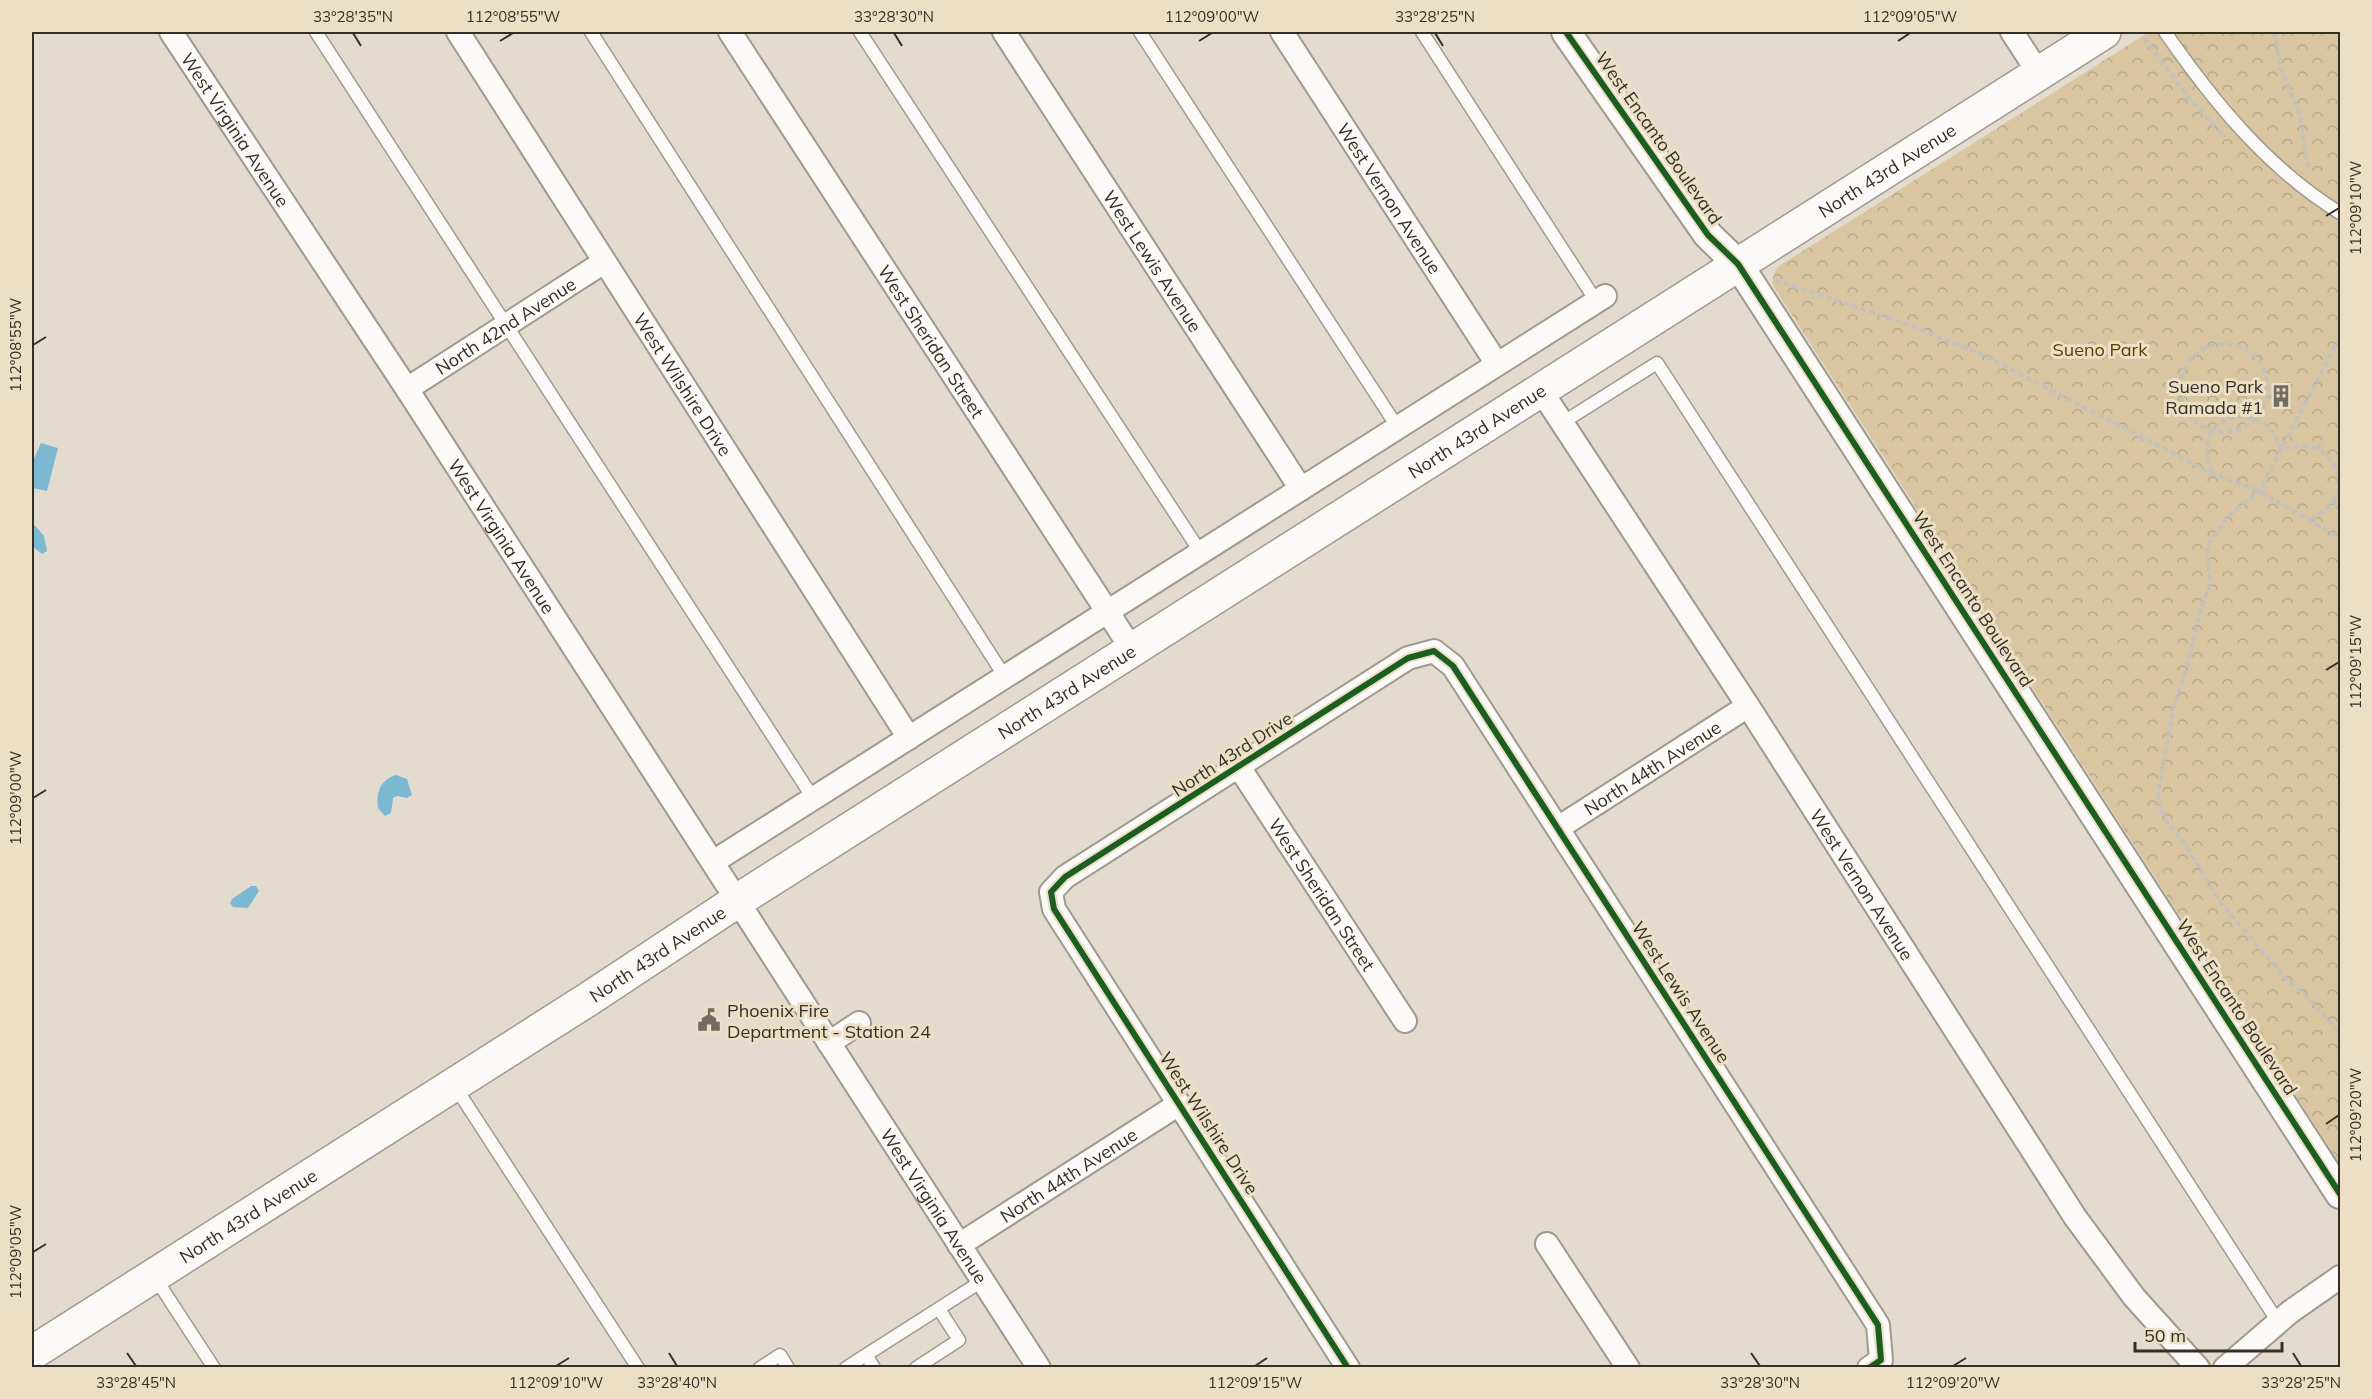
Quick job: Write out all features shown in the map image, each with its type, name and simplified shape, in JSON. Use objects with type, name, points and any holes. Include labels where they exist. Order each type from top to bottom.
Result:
[{"type":"main road","name":"North 43rd Avenue","points":[[32,1353],[1540,389],[2104,32]]},
{"type":"street","name":"West Virginia Avenue","points":[[171,32],[407,390],[1039,1368]]},
{"type":"street","name":"West Wilshire Drive","points":[[458,32],[909,738]]},
{"type":"street","name":"West Sheridan Street","points":[[730,32],[1133,651]]},
{"type":"street","name":"West Lewis Avenue","points":[[1004,32],[1300,489]]},
{"type":"street","name":"West Vernon Avenue","points":[[1282,32],[1497,364]]},
{"type":"street","name":"West Encanto Boulevard","points":[[1566,32],[1708,235],[1738,264],[2340,1194]]},
{"type":"street","points":[[2012,32],[2038,72]]},
{"type":"street","name":"North 42nd Avenue","points":[[407,390],[604,262]]},
{"type":"street","points":[[713,862],[1601,299]]},
{"type":"street","name":"West Vernon Avenue","points":[[1540,389],[1748,706],[2075,1217],[2134,1297],[2198,1368]]},
{"type":"street","name":"West Lewis Avenue","points":[[1434,651],[1453,666],[1878,1325],[1875,1364]]},
{"type":"street","name":"North 43rd Drive","points":[[1051,892],[1065,877],[1408,658],[1434,651]]},
{"type":"street","name":"North 44th Avenue","points":[[1558,828],[1748,706]]},
{"type":"street","name":"West Sheridan Street","points":[[1239,767],[1405,1021]]},
{"type":"street","name":"West Wilshire Drive","points":[[1051,892],[1054,909],[1348,1368]]},
{"type":"street","points":[[829,1043],[859,1023]]},
{"type":"street","name":"North 44th Avenue","points":[[959,1245],[1179,1104]]},
{"type":"street","points":[[1547,1244],[1628,1368]]},
{"type":"street","points":[[2225,1368],[2278,1322],[2340,1278]]},
{"type":"lane","points":[[316,32],[813,798]]},
{"type":"lane","points":[[591,32],[1005,677]]},
{"type":"lane","points":[[860,32],[1201,553]]},
{"type":"lane","points":[[1140,32],[1398,428]]},
{"type":"lane","points":[[1422,32],[1601,299]]},
{"type":"lane","points":[[2165,32],[2223,108],[2258,148],[2296,182],[2340,213]]},
{"type":"lane","points":[[1562,423],[1657,363],[2278,1322]]},
{"type":"lane","points":[[454,1085],[638,1368]]},
{"type":"lane","points":[[154,1276],[213,1368]]},
{"type":"lane","points":[[846,1368],[982,1281]]},
{"type":"lane","points":[[916,1368],[959,1340],[939,1309]]},
{"type":"lane","points":[[760,1368],[780,1355],[788,1368]]},
{"type":"lane","points":[[866,1355],[874,1368]]},
{"type":"path","points":[[2274,32],[2281,68],[2300,115],[2306,160],[2311,171]]},
{"type":"path","points":[[1775,280],[1904,323],[1981,354],[2211,473],[2259,491],[2340,538]]},
{"type":"path","points":[[2340,337],[2259,491],[2227,518],[2207,546],[2210,584],[2200,611],[2187,667],[2174,705],[2159,779],[2160,806],[2166,821],[2187,847],[2220,902],[2286,979],[2309,998],[2340,1033]]},
{"type":"path","points":[[2220,344],[2241,347],[2258,360],[2270,387],[2266,402],[2256,418],[2238,430],[2223,432],[2213,431],[2199,425],[2189,415],[2180,395],[2180,381],[2185,367],[2199,351],[2220,344]]},
{"type":"path","points":[[2211,473],[2207,452],[2208,440],[2222,422],[2235,417],[2256,418],[2270,429],[2282,450]]},
{"type":"path","points":[[2317,449],[2322,440]]},
{"type":"path","points":[[2282,450],[2308,447],[2317,449],[2339,471],[2339,486],[2332,502],[2324,511],[2308,521]]},
{"type":"path","points":[[2332,502],[2340,507]]},
{"type":"green space","name":"Sueno Park","points":[[2149,32],[2340,32],[2340,1164],[1772,284],[1774,273],[1779,266]]},
{"type":"water","points":[[41,443],[58,448],[47,491],[32,488],[32,463]]},
{"type":"water","points":[[32,522],[44,536],[47,551],[42,554],[32,546]]},
{"type":"water","points":[[396,775],[407,779],[412,795],[407,798],[397,796],[393,798],[391,813],[385,816],[378,808],[380,787],[386,780]]},
{"type":"water","points":[[251,886],[256,886],[259,891],[248,908],[233,907],[230,903],[232,899]]},
{"type":"cycle path","points":[[1566,32],[1708,235],[1738,264],[2340,1194]]},
{"type":"cycle path","points":[[1348,1368],[1054,909],[1051,892],[1065,877],[1408,658],[1434,651],[1453,666],[1878,1325],[1881,1360],[1869,1368]]},
{"type":"place","name":"Sueno Park Ramada #1","points":[[2281,396]]},
{"type":"place","name":"Phoenix Fire Department - Station 24","points":[[709,1020]]}]
